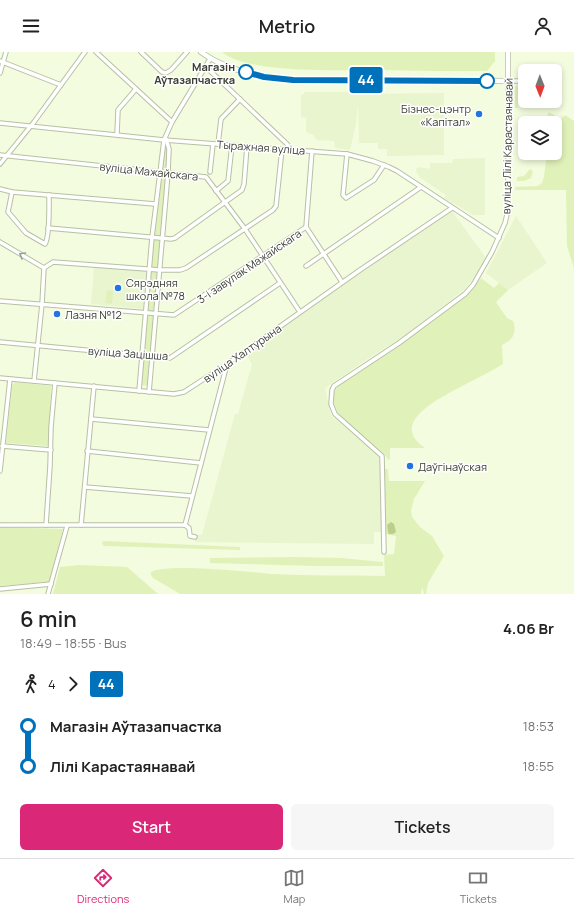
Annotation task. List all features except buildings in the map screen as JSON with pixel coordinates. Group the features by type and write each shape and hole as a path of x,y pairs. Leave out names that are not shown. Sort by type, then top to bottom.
{"main road":[{"path":"201,52 210,59 246,72 264,77 287,80 508,81"},
{"name":"вуліца Лілі Карастаянавай","path":"508,52 508,81"}],"street":[{"path":"0,73 2,61 6,52"},
{"path":"0,164 31,126 85,52"},
{"path":"96,52 172,122"},
{"path":"141,52 162,72 166,73 171,70 187,52"},
{"path":"139,391 155,204 165,138 172,122 210,59"},
{"path":"2,61 61,85"},
{"path":"206,67 287,144 291,150"},
{"path":"508,81 518,81"},
{"name":"вуліца Лілі Карастаянавай","path":"384,552 382,456 335,414 331,404 333,388 350,375 398,344 465,294 473,285 505,223 508,205 508,81"},
{"path":"117,134 118,110 136,90"},
{"path":"218,144 221,119 240,99"},
{"name":"Тыражная вуліца","path":"0,123 165,138 213,144 346,154 384,165 397,171 498,238"},
{"path":"149,392 168,173 169,149 165,138"},
{"path":"210,172 213,144"},
{"path":"216,191 228,181 232,145"},
{"path":"48,228 174,238 242,190 247,146"},
{"path":"44,268 53,262 149,270 180,270 186,268 273,210 276,206 282,149"},
{"name":"3-і завулак Мажайскага","path":"0,301 172,316 306,227 312,151"},
{"path":"346,154 343,195 346,198 374,180 384,165"},
{"name":"вуліца Мажайскага","path":"0,156 159,173 204,176 245,229 300,312"},
{"path":"306,266 421,187"},
{"path":"0,189 12,192 155,204"},
{"path":"12,192 8,212 26,233 45,244 47,241 49,195"},
{"name":"вуліца Халтурына","path":"0,378 174,394 184,392 227,364 342,282 452,208"},
{"path":"306,227 342,282"},
{"path":"0,242 44,268"},
{"path":"34,381 44,268"},
{"name":"вуліца Зацішша","path":"0,342 170,358 280,283"},
{"path":"185,525 227,364"},
{"path":"0,471 10,379"},
{"path":"46,525 51,427 55,383"},
{"path":"81,525 94,386"},
{"path":"91,419 209,430"},
{"path":"2,446 51,450"},
{"path":"87,451 200,463"},
{"path":"85,487 192,496"},
{"path":"0,525 185,525 189,528 190,536 195,538"},
{"path":"48,594 67,526"},
{"path":"0,589 51,584"}],"shaded area":[{"path":"222,52 495,52 495,61 487,71 319,70 252,64 235,59"},
{"path":"518,84 518,108 515,108 515,87"},
{"path":"304,92 355,92 361,94 444,93 444,155 387,156 387,149 378,149 378,143 359,143 358,104 356,124 350,150 335,148 334,141 317,140 313,135 306,132 306,118 301,117 301,95 304,94"},
{"path":"549,112 556,116 547,116"},
{"path":"565,115 574,121 574,268 567,246 566,190 515,190 515,187 538,186 542,183 546,160 562,160 562,118"},
{"path":"163,141 167,141 169,152 150,386 139,385"},
{"path":"485,158 485,215 473,215 444,198 446,195 419,177 416,171 419,167 430,169 430,163 452,163 453,159"},
{"path":"530,169 533,171 531,178 524,181 517,181 517,177 524,176"},
{"path":"452,211 486,258 480,270 465,289 403,337 325,388 331,415 381,457 382,532 374,532 374,544 195,542 195,535 202,535 235,414 238,414 252,364 245,353 254,345"},
{"path":"516,216 547,263 508,290 486,273"},
{"name":"Сярэдняя школа №78","path":"94,267 146,271 143,309 91,304"},
{"path":"481,278 494,288 499,283 508,290 496,302 507,318 513,321 515,329 513,336 509,341 502,345 503,364 444,396 422,411 415,420 412,429 415,438 425,448 390,448 390,459 388,460 383,452 364,438 343,419 334,404 333,397 336,389 345,380 412,336 464,298"},
{"path":"107,290 113,291 112,304 105,303"},
{"path":"15,382 51,386 49,446 6,443 12,385"},
{"path":"385,469 388,469 389,481 425,481 414,499 411,511 412,517 420,527 432,536 444,556 428,583 426,594 424,594 422,587 421,594 180,594 153,578 151,575 151,572 160,569 191,568 286,575 385,576 384,555 394,554 396,536 384,534"},
{"path":"391,522 394,524 396,532 389,534 387,525"},
{"path":"0,527 63,529 50,580 48,582 0,586"},
{"path":"103,541 240,547 240,550 104,546 102,544"},
{"path":"210,558 341,558 383,562 383,566 210,563"},
{"path":"79,565 127,567 158,594 53,594 60,567"}],"bus line":[{"name":"44","path":"246,72 264,77 293,80 487,81"}],"place":[{"name":"Магазін Аўтазапчастка","path":"246,72"},
{"name":"Бізнес-цэнтр «Капітал»","path":"479,114"},
{"name":"Сярэдняя школа №78","path":"118,288"},
{"name":"Лазня №12","path":"57,314"},
{"name":"Даўгінаўская","path":"410,466"}]}
